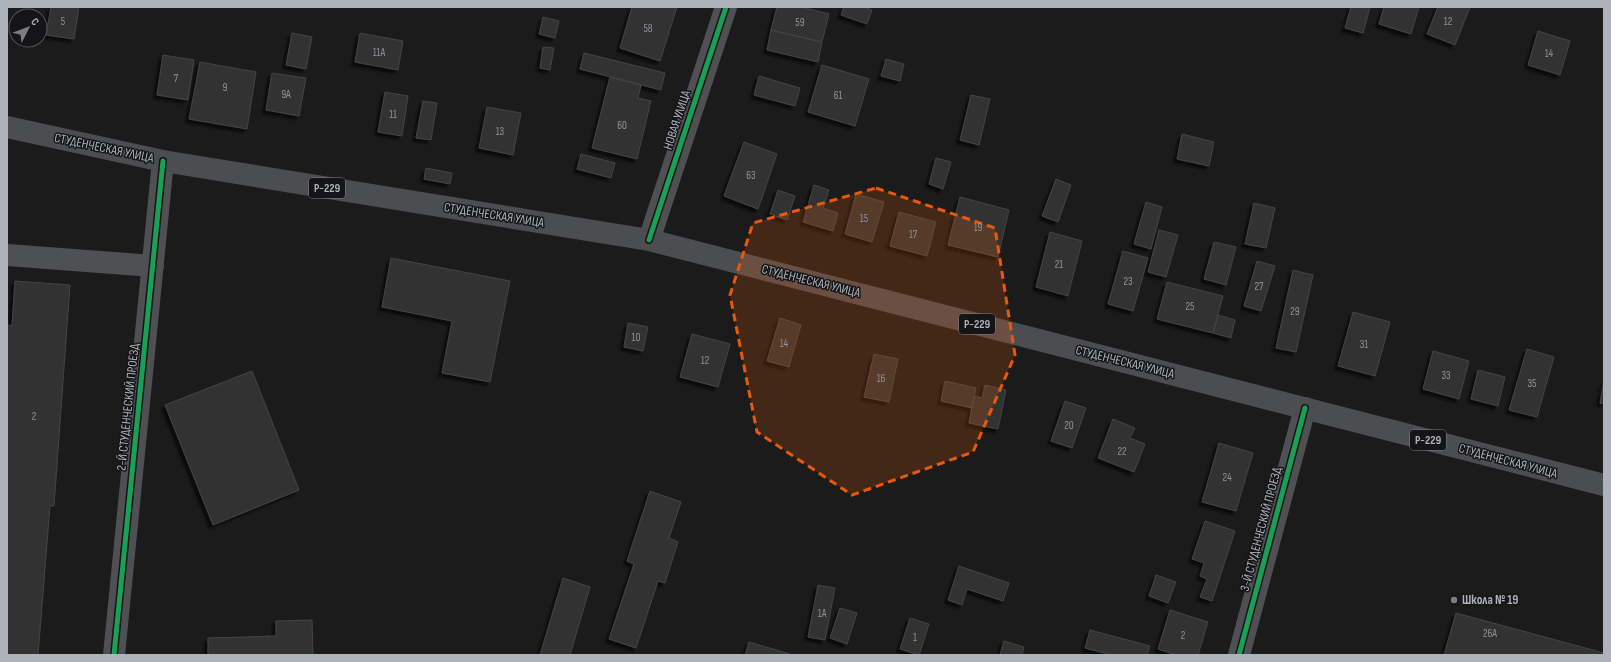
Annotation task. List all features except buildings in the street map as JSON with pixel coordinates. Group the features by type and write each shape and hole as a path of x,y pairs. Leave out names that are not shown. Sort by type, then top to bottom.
{"main road":[{"name":"СТУДЕНЧЕСКАЯ УЛИЦА","path":"7,127 163,161 649,240 1604,485"}],"street":[{"name":"НОВАЯ УЛИЦА","path":"649,240 726,7"},
{"name":"2-Й СТУДЕНЧЕСКИЙ ПРОЕЗД","path":"114,655 163,161"},
{"path":"7,255 153,266"},
{"name":"3-Й СТУДЕНЧЕСКИЙ ПРОЕЗД","path":"1239,655 1305,408"}],"highlighted area":[{"path":"876,188 995,228 1015,355 973,452 852,495 757,432 730,295 753,223"}],"cycle path":[{"path":"649,240 726,7"},
{"path":"114,655 163,161"},
{"path":"1239,655 1305,408"}],"place":[{"name":"Школа № 19","path":"1454,600"}]}
